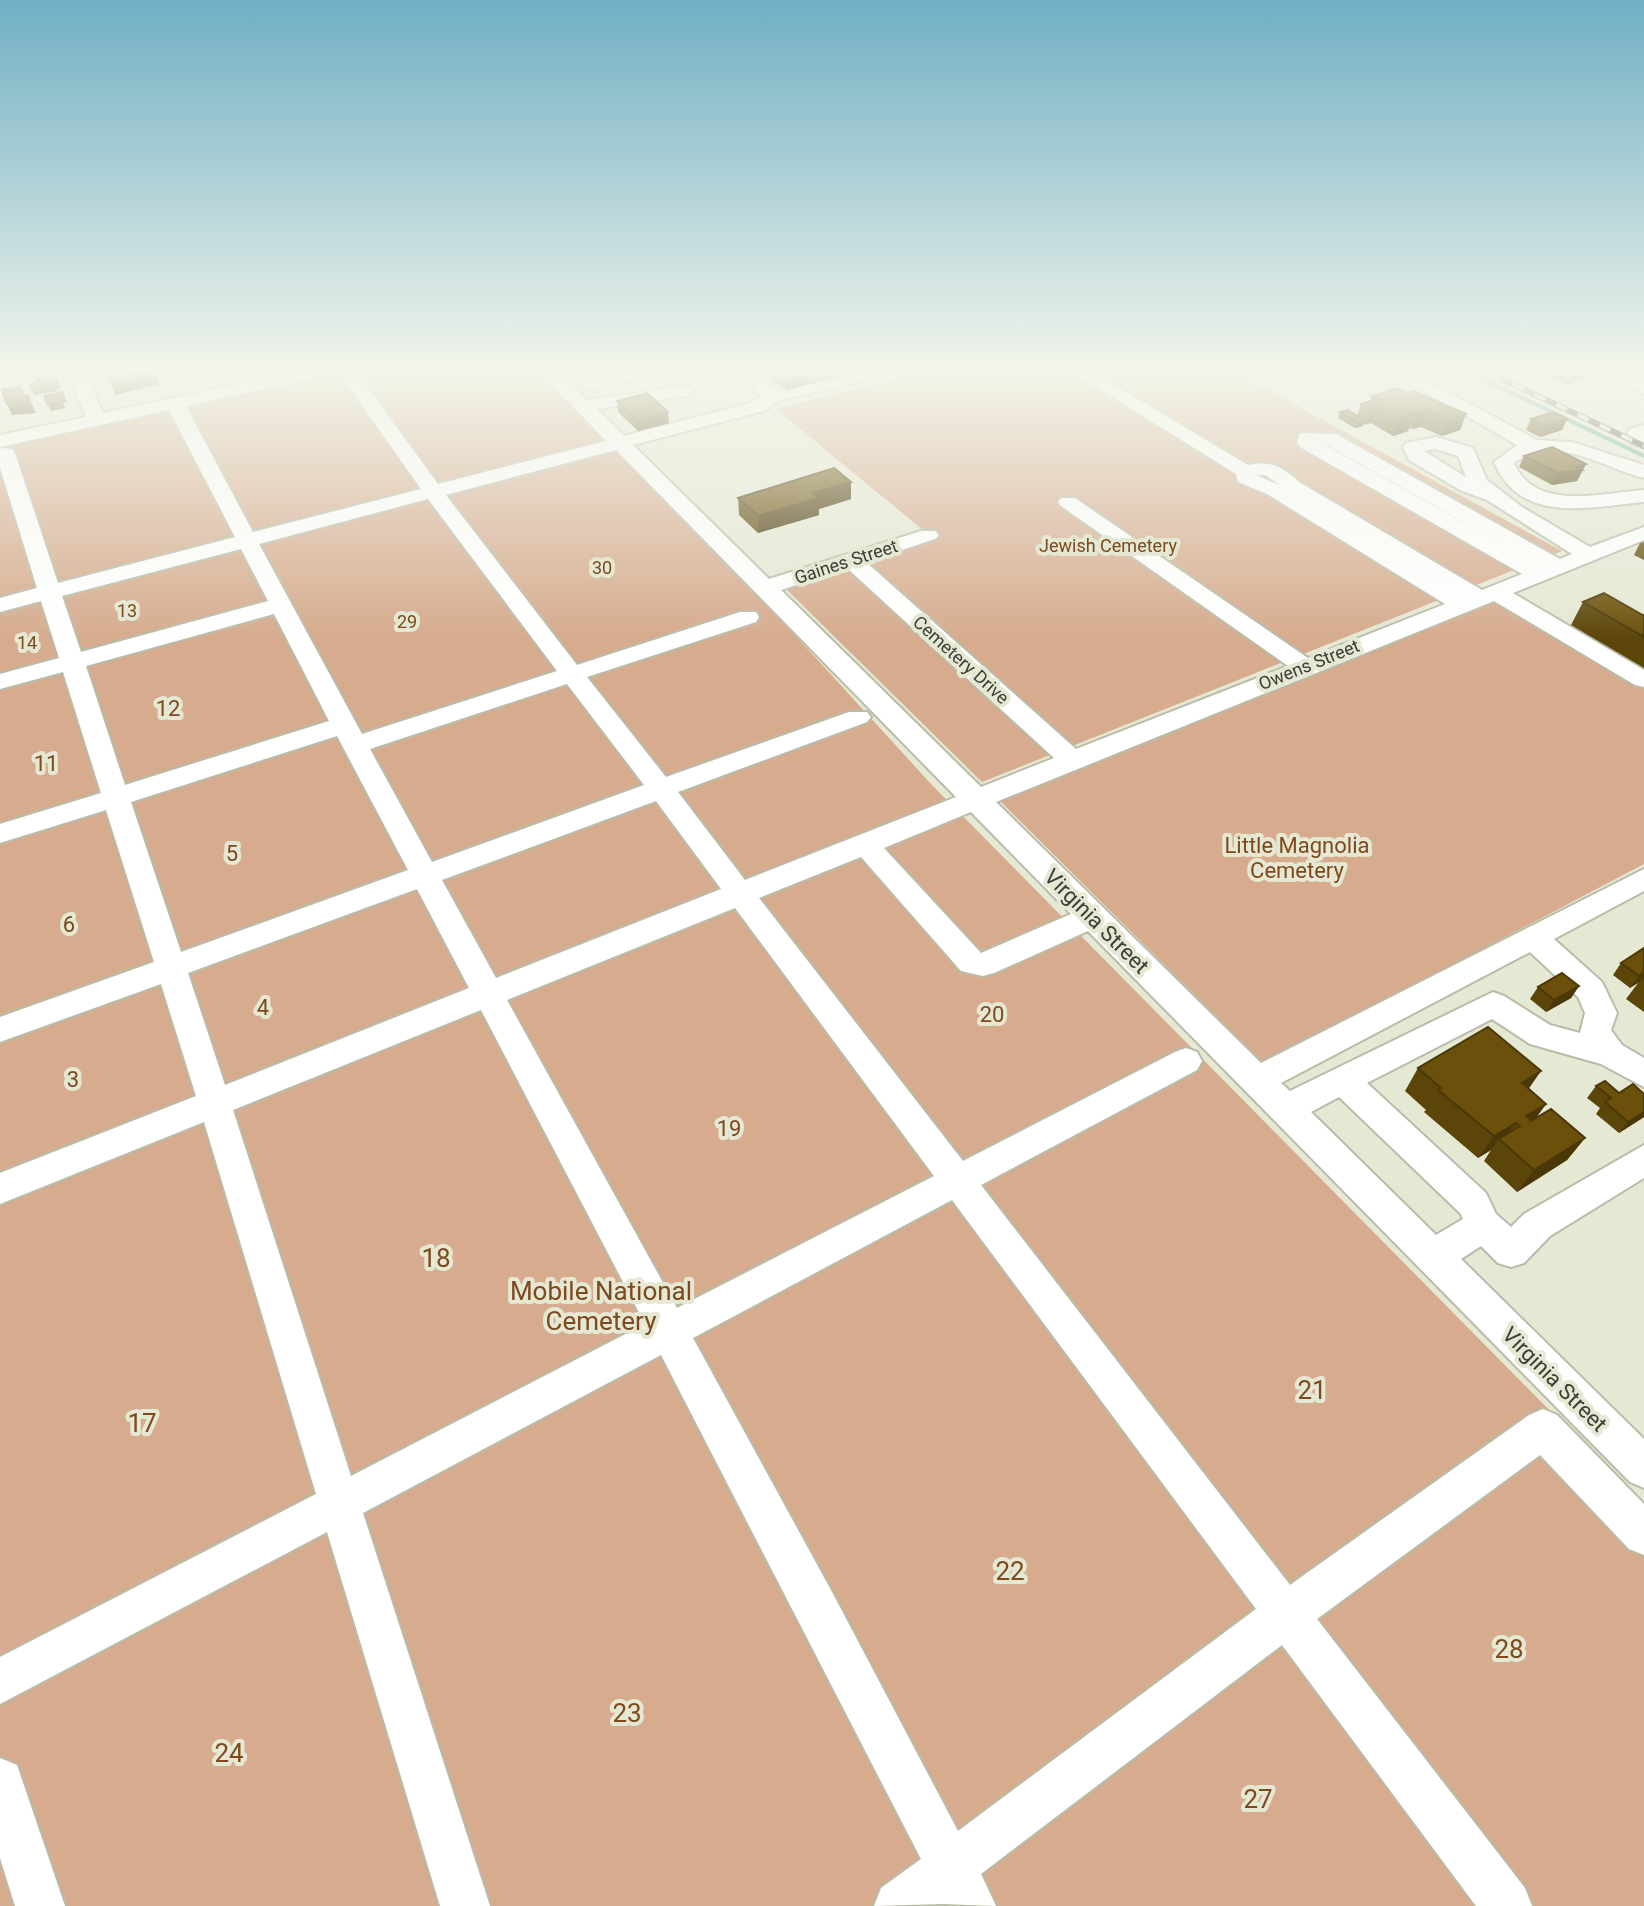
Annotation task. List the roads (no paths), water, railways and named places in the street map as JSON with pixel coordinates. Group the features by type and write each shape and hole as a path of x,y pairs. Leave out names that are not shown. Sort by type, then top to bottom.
{"street":[{"path":"7,463 214,1102 465,1906"},
{"path":"206,463 817,1607 971,1906"},
{"path":"415,463 457,525 661,789 1507,1906"},
{"path":"0,605 547,463"},
{"name":"Virginia Street","path":"639,463 1644,1468"},
{"path":"1242,463 1254,470"},
{"path":"1243,463 1254,470"},
{"path":"1345,463 1549,571"},
{"path":"1370,463 1549,571"},
{"path":"1504,463 1514,482 1528,492 1555,500 1644,496"},
{"path":"1625,463 1644,472"},
{"path":"1254,470 1245,478 1250,482 1274,490 1479,598 1644,680"},
{"path":"1493,495 1589,555"},
{"path":"1068,502 1305,667"},
{"name":"Gaines Street","path":"764,588 928,535"},
{"name":"Owens Street","path":"0,1189 974,798 1643,535"},
{"name":"Cemetery Drive","path":"851,560 1072,760"},
{"path":"0,682 280,605"},
{"path":"0,834 115,798 572,674 748,617"},
{"path":"0,1030 858,717"},
{"path":"864,843 972,963 983,965 1093,916"},
{"path":"1257,1080 1644,879"},
{"path":"1533,937 1591,990 1601,1013 1595,1032 1611,1054"},
{"path":"1285,1109 1341,1079 1435,1036 1493,1004 1541,1035 1611,1054 1644,1074"},
{"path":"1400,1008 1435,1036"},
{"path":"0,1681 1186,1061"},
{"path":"1341,1079 1474,1204 1483,1225 1511,1251 1537,1225 1644,1160"},
{"path":"1433,1257 1483,1225"},
{"path":"899,1906 1285,1615 1543,1429 1644,1534"},
{"path":"0,1782 40,1906"}],"park label":[{"name":"Jewish Cemetery","path":"1108,546"},
{"name":"30","path":"602,568"},
{"name":"13","path":"127,611"},
{"name":"29","path":"407,622"},
{"name":"14","path":"27,643"},
{"name":"12","path":"168,708"},
{"name":"11","path":"46,763"},
{"name":"5","path":"232,853"},
{"name":"Little Magnolia Cemetery","path":"1297,858"},
{"name":"6","path":"69,924"},
{"name":"4","path":"263,1007"},
{"name":"20","path":"992,1014"},
{"name":"3","path":"73,1079"},
{"name":"19","path":"729,1128"},
{"name":"18","path":"436,1258"},
{"name":"Mobile National Cemetery","path":"601,1306"},
{"name":"21","path":"1312,1390"},
{"name":"17","path":"142,1423"},
{"name":"22","path":"1010,1571"},
{"name":"28","path":"1509,1649"},
{"name":"23","path":"627,1713"},
{"name":"24","path":"229,1753"},
{"name":"27","path":"1258,1799"}]}
